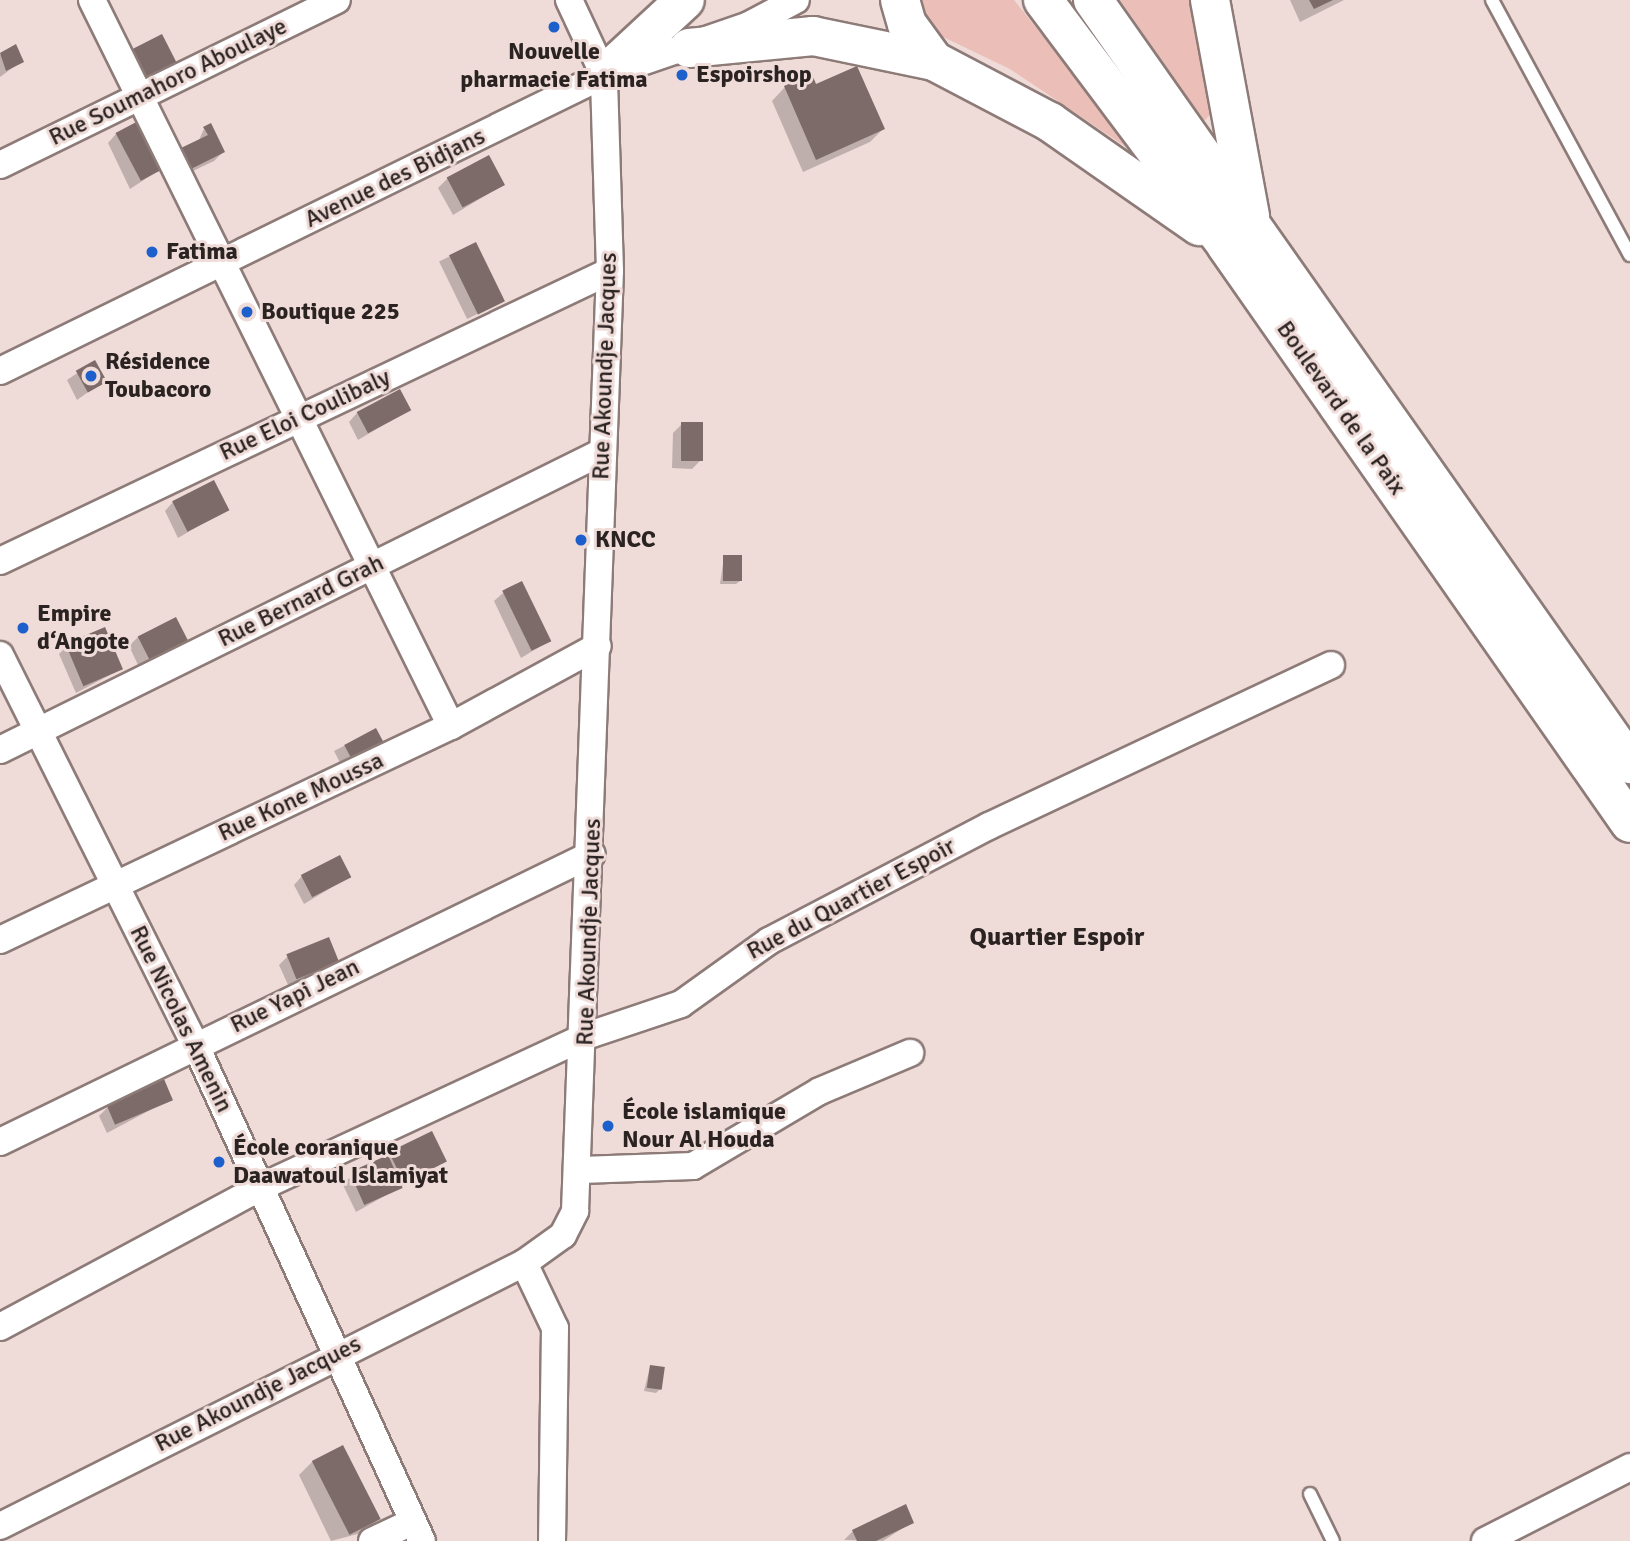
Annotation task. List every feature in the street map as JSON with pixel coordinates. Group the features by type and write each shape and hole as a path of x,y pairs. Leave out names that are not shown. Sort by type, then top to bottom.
{"main road":[{"path":"604,75 685,0"},
{"path":"900,0 907,24 934,61"},
{"name":"Boulevard de la Paix","path":"1043,0 1239,237 1630,764"},
{"name":"Boulevard de la Paix","path":"1093,0 1239,237 1630,823"},
{"path":"1210,0 1239,237"},
{"path":"689,48 813,36 866,42 934,61 1050,122 1239,237"}],"street":[{"path":"92,0 221,262 301,416 451,726"},
{"name":"Rue Soumahoro Aboulaye","path":"0,165 337,0"},
{"name":"Rue Akoundje Jacques","path":"0,1526 336,1353 524,1262 563,1236 581,1170 602,452 610,271 604,75 569,0"},
{"name":"Avenue des Bidjans","path":"0,371 604,75 689,48 796,0"},
{"name":"Rue Eloi Coulibaly","path":"0,561 610,271"},
{"name":"Rue Bernard Grah","path":"0,750 602,452"},
{"name":"Rue Kone Moussa","path":"0,940 451,726 598,646"},
{"name":"Rue Nicolas Amenin","path":"0,655 195,1044 417,1532"},
{"name":"Rue du Quartier Espoir","path":"0,1327 261,1187 586,1036 681,1004 741,956 989,826 1331,665"},
{"name":"Rue Yapi Jean","path":"0,1142 195,1044 592,854"},
{"path":"581,1170 693,1166 820,1091 910,1054"},
{"path":"524,1262 555,1328 552,1541"},
{"path":"1485,1541 1630,1468"},
{"path":"372,1541 417,1532"}],"lane":[{"path":"1492,0 1630,255"},
{"path":"1310,1494 1333,1541"}],"shaded area":[{"path":"918,0 1014,0 1138,155 1010,69 939,35"},
{"path":"1120,0 1197,0 1212,113 1204,121"}],"building":[{"path":"1309,0 1333,0 1314,9"},
{"path":"162,34 178,66 140,86 124,54"},
{"path":"16,44 24,62 6,71 0,53"},
{"path":"857,66 885,129 816,160 784,86 812,74 816,84"},
{"path":"142,119 167,167 141,181 116,133"},
{"path":"211,123 225,152 183,173 170,146 178,142 181,148 208,135 203,127"},
{"path":"489,155 505,185 463,208 447,178"},
{"path":"476,242 505,301 478,314 449,255"},
{"name":"Résidence Toubacoro","path":"95,360 107,382 88,393 76,371"},
{"path":"400,389 411,410 368,433 357,412"},
{"path":"681,422 703,422 703,461 681,461"},
{"path":"214,480 229,510 188,532 172,501"},
{"path":"723,555 742,555 742,581 723,581"},
{"path":"522,581 551,641 532,651 502,591"},
{"path":"176,617 188,641 150,661 138,637"},
{"path":"105,627 123,669 83,686 65,644"},
{"path":"376,728 384,743 352,760 344,745"},
{"path":"340,855 351,877 312,897 301,875"},
{"path":"329,937 339,962 296,979 286,954"},
{"path":"164,1079 173,1100 115,1125 106,1104"},
{"path":"432,1131 447,1162 404,1183 389,1152"},
{"path":"388,1155 403,1188 364,1205 350,1172"},
{"path":"650,1365 665,1367 662,1390 647,1388"},
{"path":"343,1445 381,1519 349,1535 312,1461"},
{"path":"906,1504 914,1523 876,1541 857,1541 852,1530"}],"place":[{"name":"Nouvelle pharmacie Fatima","path":"554,27"},
{"name":"Espoirshop","path":"682,75"},
{"name":"Fatima","path":"152,252"},
{"name":"Boutique 225","path":"247,312"},
{"name":"Résidence Toubacoro","path":"91,376"},
{"name":"KNCC","path":"581,540"},
{"name":"Empire d‘Angote","path":"23,628"},
{"name":"École islamique Nour Al Houda","path":"608,1126"},
{"name":"École coranique Daawatoul Islamiyat","path":"219,1162"}],"district":[{"name":"Quartier Espoir","path":"1057,938"}]}
